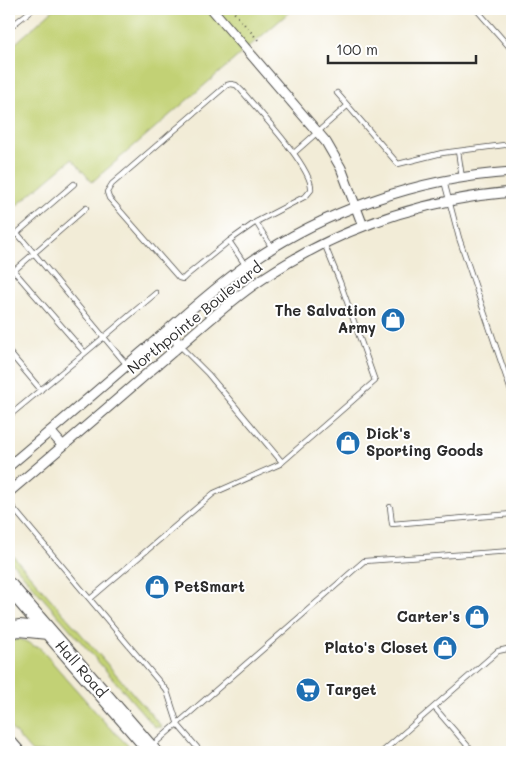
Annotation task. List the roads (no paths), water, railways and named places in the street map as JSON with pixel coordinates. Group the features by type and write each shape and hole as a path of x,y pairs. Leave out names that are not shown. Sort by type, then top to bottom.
{"highway":[{"name":"Hall Road","path":"9,586 152,750"},
{"path":"9,630 19,628 48,632"},
{"path":"9,744 16,752"}],"street":[{"path":"212,9 318,132 337,160 363,226"},
{"name":"Northpointe Boulevard","path":"9,466 218,287 272,248 356,207 401,192 444,181 512,172"},
{"name":"Northpointe Boulevard","path":"9,492 250,287 282,266 324,243 363,226 416,208 480,195 512,192"},
{"path":"176,323 173,333 180,346"},
{"path":"50,431 63,446"}],"lane":[{"path":"9,28 33,9"},
{"path":"476,9 512,50"},
{"path":"227,85 236,85 294,153 310,183 311,190 306,196 256,222 228,241 183,279 179,278 109,198 107,192 109,188 227,85"},
{"path":"337,93 398,164 458,151 512,144"},
{"path":"294,153 347,106"},
{"path":"458,151 462,178"},
{"path":"444,181 459,238 512,394"},
{"path":"9,239 74,184"},
{"path":"9,275 86,208"},
{"path":"256,222 272,248"},
{"path":"17,232 127,364"},
{"path":"228,241 246,266"},
{"path":"90,599 214,493 282,462 375,381 324,243"},
{"path":"14,271 85,353"},
{"path":"9,416 156,293"},
{"path":"180,346 208,374 282,462"},
{"path":"9,352 41,390"},
{"path":"9,503 167,691 178,724 201,752"},
{"path":"390,507 392,524 512,514"},
{"path":"152,750 178,724 364,561 512,551"},
{"path":"382,752 498,651 512,648"},
{"path":"434,707 473,752"}],"place":[{"name":"The Salvation Army","path":"393,320"},
{"name":"Dick's Sporting Goods","path":"348,443"},
{"name":"PetSmart","path":"157,587"},
{"name":"Carter's","path":"477,617"},
{"name":"Plato's Closet","path":"445,648"},
{"name":"Target","path":"308,690"}]}
